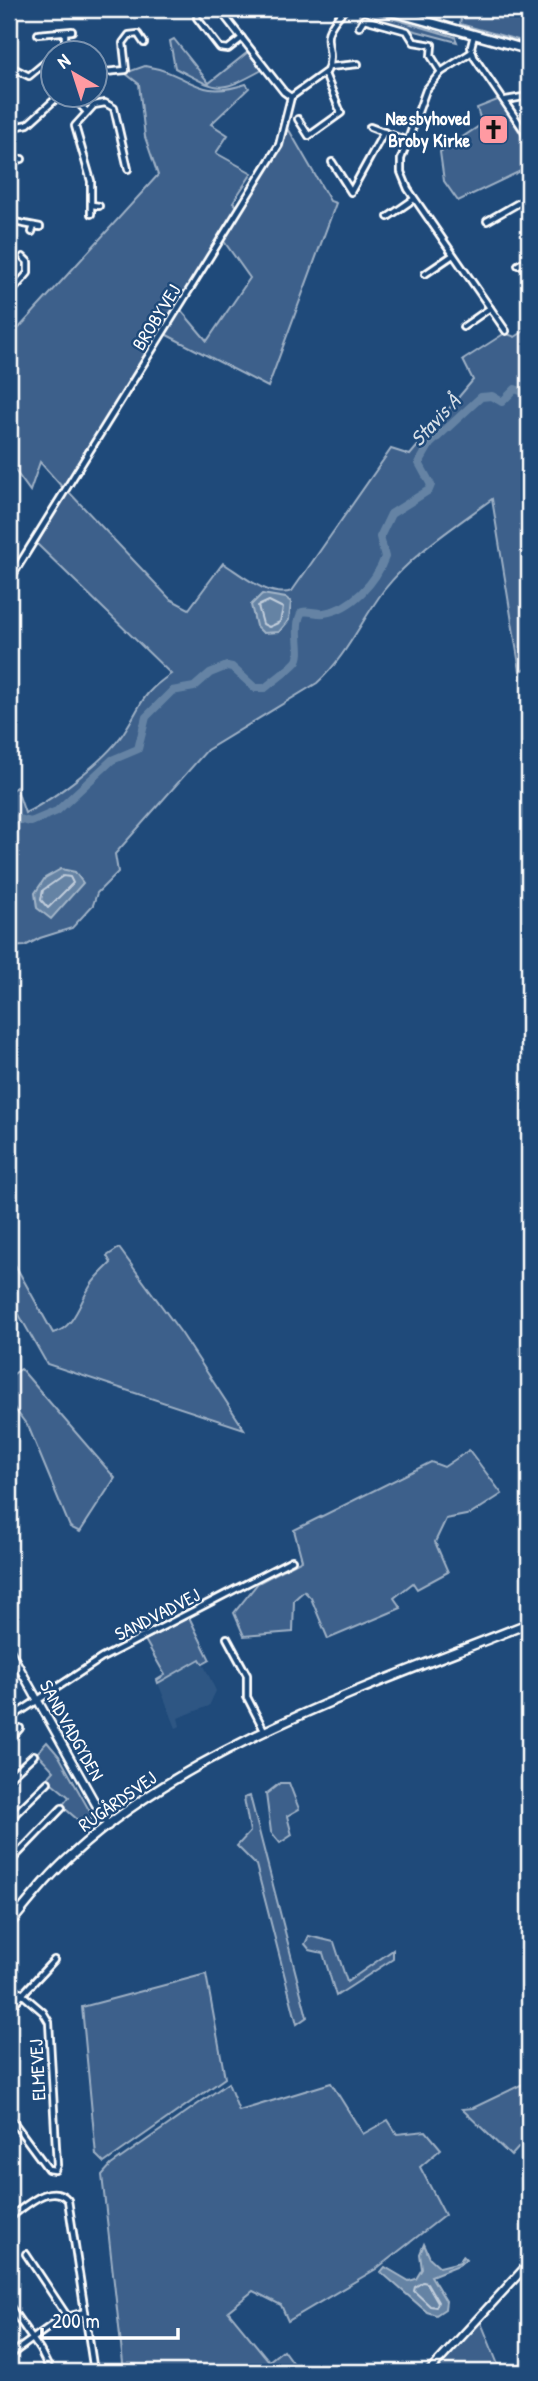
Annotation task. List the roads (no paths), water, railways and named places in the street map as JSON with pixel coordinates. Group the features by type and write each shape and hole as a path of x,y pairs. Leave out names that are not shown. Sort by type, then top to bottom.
{"main road":[{"path":"383,9 529,50"},
{"name":"RUGÅRDSVEJ","path":"9,1925 71,1855 108,1826 195,1768 266,1732 349,1695 529,1623"}],"street":[{"path":"198,9 197,18 220,48 228,49 242,38"},
{"path":"219,9 284,92 291,97 325,74 329,67 327,34 334,20 345,9"},
{"path":"359,27 364,19 407,31 414,42 432,45 430,56 441,72"},
{"path":"38,34 72,31"},
{"path":"65,32 65,38"},
{"path":"108,72 126,70 125,38 138,34 144,43"},
{"path":"474,35 472,52 527,131 529,140"},
{"path":"472,52 441,72 426,90 407,141 401,172 414,199 506,331"},
{"path":"329,67 358,64"},
{"path":"9,66 29,76 38,70"},
{"path":"298,119 309,136 341,113 325,74"},
{"path":"505,100 529,96"},
{"name":"BROBYVEJ","path":"9,581 279,145 291,97"},
{"path":"92,214 87,162 75,132 78,120 100,102 114,108 128,169"},
{"path":"9,128 28,124 46,108"},
{"path":"83,108 87,112"},
{"path":"370,127 407,141"},
{"path":"332,162 351,192 384,132"},
{"path":"10,168 9,162 22,159"},
{"path":"126,163 132,161"},
{"path":"487,221 529,197"},
{"path":"388,217 414,199"},
{"path":"92,205 99,206"},
{"path":"9,221 37,226 32,232"},
{"path":"425,274 453,255"},
{"path":"9,295 28,273 31,260 23,257"},
{"path":"518,265 529,258"},
{"path":"463,327 490,308"},
{"name":"SANDVADVEJ","path":"9,1720 102,1658 292,1560"},
{"path":"227,1638 247,1675 247,1697 266,1732"},
{"name":"SANDVADGYDEN","path":"9,1649 108,1826"},
{"path":"9,1741 20,1728"},
{"path":"9,1778 34,1755"},
{"path":"9,1820 48,1782"},
{"path":"9,1863 62,1808"},
{"path":"9,2009 54,1960"},
{"name":"ELMEVEJ","path":"9,1983 45,2015 49,2022 57,2165 53,2171 48,2169 9,2116"},
{"path":"9,2218 48,2192 61,2193 68,2200 94,2372"},
{"path":"26,2254 67,2316"},
{"path":"429,2372 529,2263"},
{"path":"9,2305 33,2339 51,2372"},
{"path":"9,2356 67,2316 85,2312"}],"water":[{"path":"262,594 286,598 291,602 289,620 279,632 263,633 256,626 251,605"},
{"path":"61,869 75,872 83,883 51,919 37,908 35,893 45,878"},
{"path":"424,2244 430,2258 440,2267 460,2262 463,2256 466,2259 459,2265 431,2276 446,2301 445,2309 436,2315 427,2312 381,2272 385,2267 409,2281 416,2279 422,2269 420,2254"}],"waterway":[{"name":"Stavis Å","path":"9,817 31,822 57,811 112,760 138,749 146,717 172,691 194,687 210,673 227,666 232,667 255,688 265,688 285,672 298,658 298,625 302,612 324,613 344,606 362,593 376,576 385,557 380,537 391,514 429,490 431,485 419,463 430,444 481,397 492,396 502,402 515,389 529,394"}],"place":[{"name":"Næsbyhoved Broby Kirke","path":"493,129"}]}
